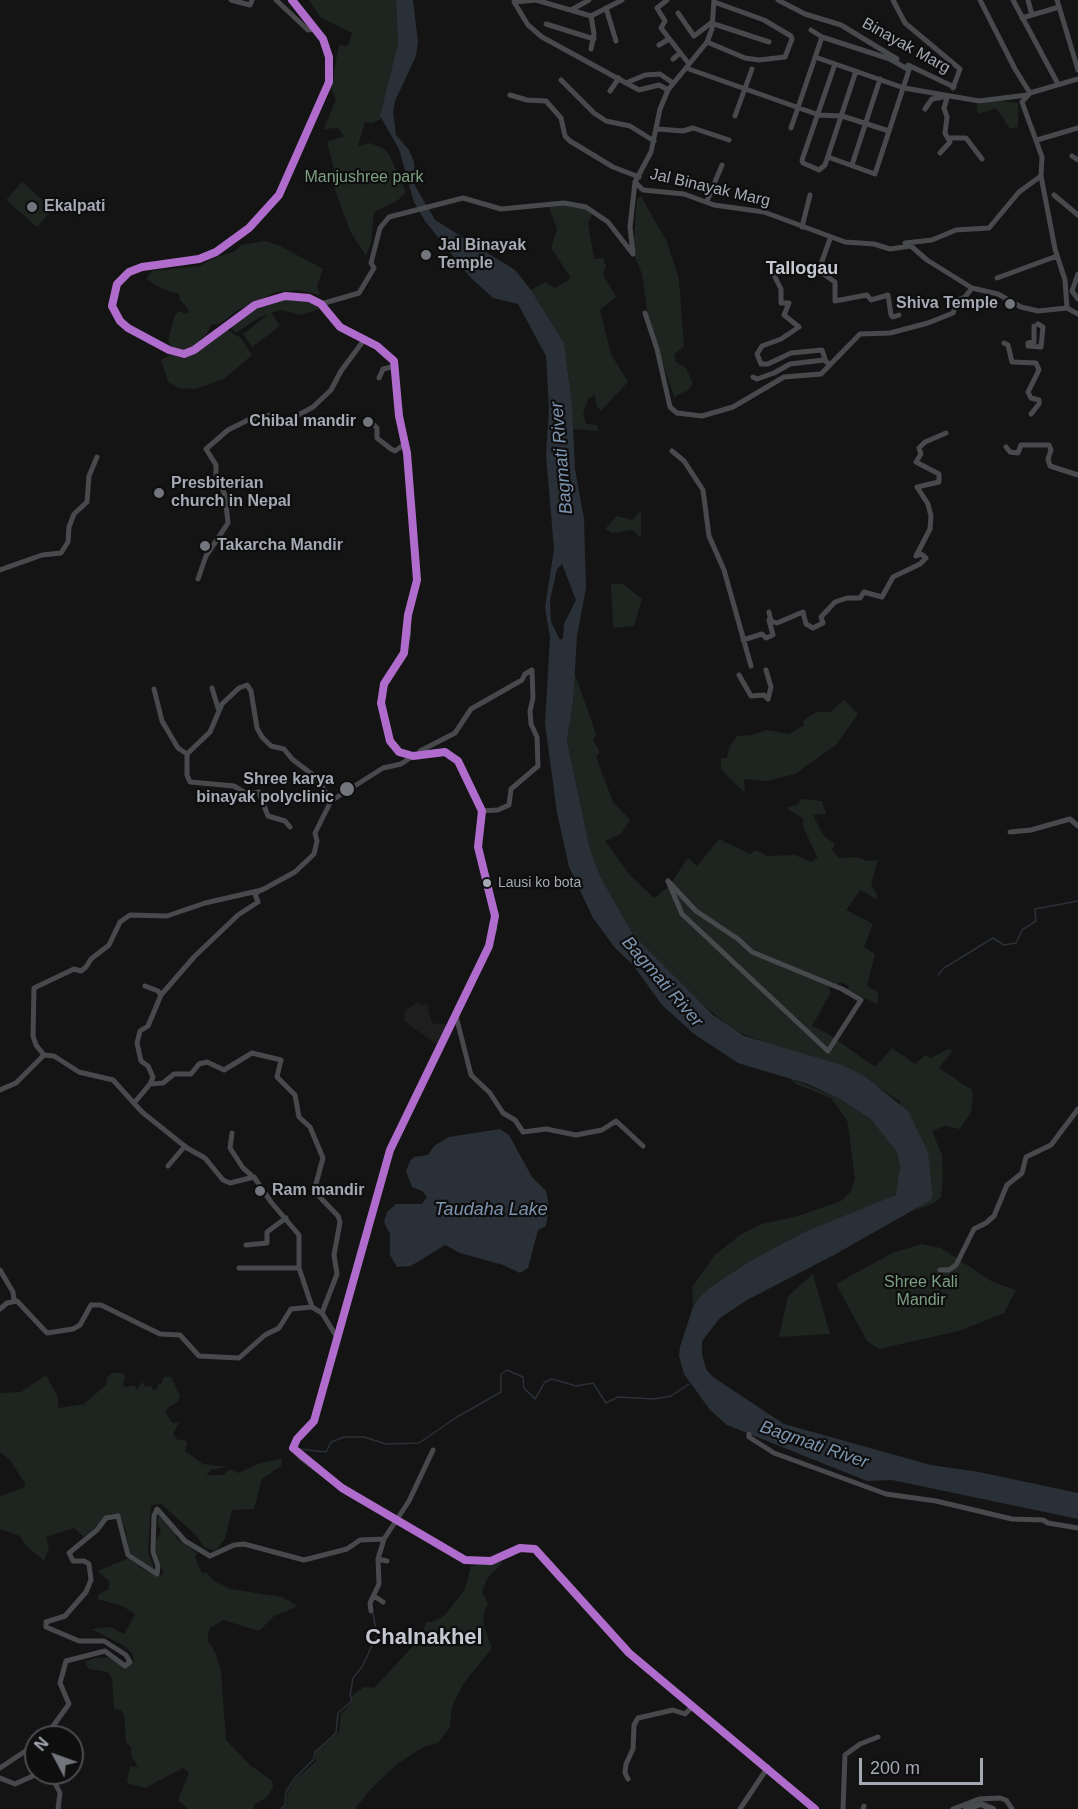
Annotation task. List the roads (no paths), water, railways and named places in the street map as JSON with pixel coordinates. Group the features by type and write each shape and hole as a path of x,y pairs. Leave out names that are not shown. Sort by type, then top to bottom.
{"main road":[{"path":"292,0 323,39 329,57 329,82 273,205 244,232 216,252 199,259 142,267 129,272 117,284 112,306 114,313 128,328 169,350 184,354 194,350 255,305 285,296 309,298 321,304 340,327 388,354 396,366 399,416 407,453 417,580 408,615 408,634 404,652 380,696 390,741 399,752 416,755 439,751 453,755 481,811 478,847 490,889 494,929 456,1016 390,1150 314,1421 293,1444 294,1451 342,1488 471,1562 491,1561 520,1548 535,1549 624,1648 692,1707 768,1767 815,1809"},
{"path":"966,1809 981,1804 993,1809"}],"street":[{"path":"231,0 250,5 252,0"},
{"path":"276,0 308,30 315,29"},
{"path":"622,0 591,16 536,0 513,1 528,25 556,45 639,90 659,85 668,90"},
{"path":"571,10 590,0"},
{"path":"668,0 657,9 665,20 661,26 687,66 819,115 842,116 889,131"},
{"name":"Binayak Marg","path":"778,0 805,14 841,25 921,73 954,87"},
{"path":"893,0 905,23 960,69 944,108 947,117 945,133 949,138 950,146 940,153"},
{"path":"980,0 1030,94"},
{"path":"1013,0 1058,84"},
{"path":"1028,0 1032,15"},
{"path":"1057,0 1078,70"},
{"path":"321,304 360,293 374,268 371,263 383,221 403,213 463,198 501,209 564,203 586,207 601,215 633,254 630,227 637,180 654,141 660,109 668,90 707,42 714,1 764,20 791,36 792,39 785,57 759,60 745,58 707,42"},
{"path":"1022,18 1059,7"},
{"path":"606,8 616,40"},
{"path":"678,13 694,36 711,23"},
{"path":"591,16 594,39 591,49"},
{"path":"711,23 769,42"},
{"path":"546,24 594,39"},
{"path":"811,30 822,37 909,69 875,174 828,157"},
{"path":"791,128 822,37"},
{"path":"659,45 669,39"},
{"path":"673,58 680,53"},
{"path":"815,57 903,88 979,101 1030,94 1078,79"},
{"path":"835,64 802,162 821,170 828,157 856,71"},
{"path":"735,116 752,69"},
{"path":"626,83 645,75 660,74 673,83"},
{"path":"610,91 620,78"},
{"path":"852,165 880,79"},
{"path":"561,80 594,113 606,121 630,126 654,141"},
{"path":"1030,94 1022,102 1042,157 1041,176 1057,256 1065,280 1067,308 1078,314"},
{"name":"Jal Binayak Marg","path":"510,95 527,100 546,101 561,118 565,136 570,141 637,180 643,190 684,194 727,208 764,212 830,238 874,244 887,249 911,246 927,260 972,288 1003,296 1021,307 1038,311 1067,308"},
{"path":"923,98 930,101 948,97"},
{"path":"925,108 930,101"},
{"path":"657,129 682,131 693,128 729,140"},
{"path":"1037,140 1078,128"},
{"path":"949,138 966,138 982,159"},
{"path":"1072,156 1078,160"},
{"path":"707,201 722,165"},
{"path":"894,248 899,244 932,240 956,230 989,228 1019,192 1041,176"},
{"path":"802,227 810,195"},
{"path":"1054,195 1078,215"},
{"path":"830,238 822,261 822,273 835,282 835,301 867,295 871,300 886,295 891,315 893,317 899,315"},
{"path":"997,278 1008,272 1057,256"},
{"path":"1078,274 1072,291 1078,299"},
{"path":"774,275 781,289 781,303 789,303 784,315 799,327 782,339 762,346 757,354 761,363 768,364 791,353 822,350 828,364"},
{"path":"645,313 657,349 666,397 677,413 687,416 713,415 733,407 784,377 821,374 828,364 860,334 890,333 953,313 958,300 965,297 972,288"},
{"path":"1037,323 1038,311"},
{"path":"198,579 206,556 228,523 225,495 216,475 216,465 206,449 228,429 248,420 270,416 282,420 291,419 313,407 331,390 341,371 364,340"},
{"path":"1004,343 1008,345 1012,362 1036,363 1039,370 1028,392 1031,398 1039,400 1039,404 1031,414"},
{"path":"753,377 757,379 774,374 790,364 824,360 828,364"},
{"path":"379,378 383,369 396,366"},
{"path":"371,422 377,428 378,438 390,449 395,451 405,444"},
{"path":"743,640 762,634 766,638 773,635 768,612 771,621 777,622 803,612 806,624 813,628 823,623 821,616 835,602 847,598 860,598 864,592 882,597 893,577 920,564 926,558 921,554 916,556 930,530 931,516 928,504 917,488 939,482 939,474 916,462 921,454 919,448 925,442 946,433"},
{"path":"1006,447 1010,452 1018,453 1021,445 1049,445 1050,466 1078,475"},
{"path":"672,451 684,461 703,490 709,536 724,570 750,666"},
{"path":"0,570 42,555 61,553 68,542 69,527 74,514 87,502 89,476 97,457"},
{"path":"135,1102 153,1077 148,1066 141,1061 137,1042 140,1031 148,1026 160,996 194,957 238,915 258,902 255,894 295,872 314,854 317,841 315,833 331,801 383,768 401,764 420,751 455,733 471,709 522,680 525,674 532,670 533,698 530,711 531,723 537,737 538,766 511,789 509,806 498,810 481,811"},
{"path":"739,675 751,696 764,695 768,699 771,687 766,670"},
{"path":"290,827 285,821 268,816 259,792 247,794 234,786 190,782 187,775 187,754 210,732 218,708 239,688 247,685 262,737 271,746 284,749 292,759 317,778 331,801"},
{"path":"212,688 218,708"},
{"path":"153,689 166,729 178,748 187,754"},
{"path":"1010,832 1031,830 1070,819 1078,826"},
{"path":"668,881 696,911 738,939 752,952 842,988 861,1000 828,1051 682,914 668,881"},
{"path":"251,1176 226,1182 205,1158 185,1146 142,1112 113,1080 79,1072 54,1056 44,1055 36,1046 33,1035 33,990 74,969 81,971 91,959 109,945 116,926 125,917 138,914 167,916 205,903 262,890"},
{"path":"145,986 158,991 160,996"},
{"path":"456,1016 471,1075 490,1093 503,1113 515,1120 523,1132 546,1129 576,1135 602,1130 616,1121 643,1146"},
{"path":"150,1084 163,1083 174,1074 191,1074 200,1064 207,1062 224,1070 252,1053 281,1060 277,1077 295,1095 299,1116 310,1127 323,1158 314,1191 338,1216 340,1222 334,1255 337,1274 322,1313"},
{"path":"0,1090 16,1083 44,1055"},
{"path":"940,1270 950,1270 956,1265 974,1229 994,1216 1007,1185 1022,1173 1026,1156 1051,1144 1078,1109"},
{"path":"232,1133 230,1148 243,1168 299,1235 299,1268 312,1307"},
{"path":"168,1166 185,1146"},
{"path":"246,1245 268,1242 267,1232 286,1218"},
{"path":"239,1268 299,1268"},
{"path":"0,1270 13,1292 14,1300"},
{"path":"14,1300 21,1304 46,1333 73,1329 80,1325 92,1305 101,1305 160,1334 180,1335 194,1353 205,1357 239,1358 265,1335 279,1328 291,1309 312,1307 322,1313 338,1339"},
{"path":"0,1309 14,1300"},
{"path":"749,1434 774,1453 895,1497 936,1501 1012,1519 1043,1520 1078,1528"},
{"path":"371,1611 370,1603 380,1584 384,1539 409,1501 433,1450"},
{"path":"54,1725 69,1704 60,1683 66,1661 105,1651 125,1666 130,1662 130,1659 112,1644 93,1640 79,1641 46,1628 46,1622 65,1616 87,1592 91,1580 89,1564 84,1561 73,1561 69,1553 97,1530 106,1518 118,1516 128,1555 157,1574 158,1566 153,1552 154,1516 158,1509 185,1541 210,1556 234,1545 244,1544 304,1560 347,1549 360,1539 384,1539"},
{"path":"375,1597 383,1602"},
{"path":"628,1779 625,1773 626,1764 633,1749 634,1725 638,1718 673,1710 685,1714 692,1707"},
{"path":"843,1809 845,1755 860,1744 878,1737"},
{"path":"0,1768 24,1752"},
{"path":"740,1809 768,1767"},
{"path":"0,1778 15,1784 40,1774 51,1778 60,1793 58,1809"},
{"path":"953,1809 979,1799 1000,1798 1006,1800 1012,1809"}],"water":[{"name":"Bagmati River","path":"396,0 413,0 418,42 416,56 395,101 393,112 396,135 409,150 414,162 415,186 435,220 515,270 531,290 564,343 572,404 575,469 584,519 586,588 577,636 573,702 567,741 590,849 600,876 634,936 713,1015 744,1036 842,1065 863,1075 908,1111 928,1152 933,1195 929,1201 834,1255 747,1300 720,1318 702,1341 702,1354 706,1369 713,1377 784,1424 931,1465 979,1472 1078,1493 1078,1519 892,1480 867,1481 727,1425 710,1410 684,1374 679,1356 680,1347 693,1307 699,1298 711,1287 752,1260 804,1232 896,1195 900,1167 897,1152 871,1119 840,1099 808,1084 738,1063 694,1034 662,1005 633,965 615,948 593,918 569,867 557,813 545,723 550,637 545,608 554,549 546,455 549,409 546,356 518,304 493,298 470,277 425,221 414,202 399,149 380,116 398,44","holes":["562,564 576,600 564,624 563,638 560,640 551,622 550,600 557,569"]},
{"name":"Taudaha Lake","path":"500,1129 509,1135 532,1177 546,1191 549,1206 546,1226 538,1230 528,1268 520,1273 503,1265 460,1253 445,1245 411,1266 397,1267 390,1255 390,1234 384,1222 387,1212 396,1204 422,1204 427,1197 422,1191 412,1187 406,1171 410,1161 414,1157 428,1155 434,1146 449,1137"}],"waterway":[{"path":"938,975 944,968 993,938 1004,945 1016,943 1022,930 1036,921 1035,909 1078,901"},
{"path":"299,1449 326,1452 331,1442 344,1437 364,1437 386,1444 419,1443 457,1417 501,1392 501,1374 507,1370 523,1377 524,1388 535,1399 545,1382 552,1379 576,1386 593,1383 606,1403 618,1397 654,1399 671,1396 689,1384"},
{"path":"373,1613 376,1630"},
{"path":"280,1809 285,1805 286,1792 295,1778 314,1759 315,1752 336,1733 338,1713 352,1701 350,1695 353,1678 362,1667 377,1635"}],"place":[{"name":"Ekalpati","path":"32,207"},
{"name":"Jal Binayak Temple","path":"426,255"},
{"name":"Shiva Temple","path":"1010,304"},
{"name":"Chibal mandir","path":"368,422"},
{"name":"Presbiterian church in Nepal","path":"159,493"},
{"name":"Takarcha Mandir","path":"205,546"},
{"name":"Shree karya binayak polyclinic","path":"347,789"},
{"name":"Lausi ko bota","path":"487,883"},
{"name":"Ram mandir","path":"260,1191"}],"district":[{"name":"Tallogau","path":"802,269"},
{"name":"Chalnakhel","path":"424,1638"}],"park label":[{"name":"Manjushree park","path":"364,178"},
{"name":"Shree Kali Mandir","path":"921,1292"}]}
